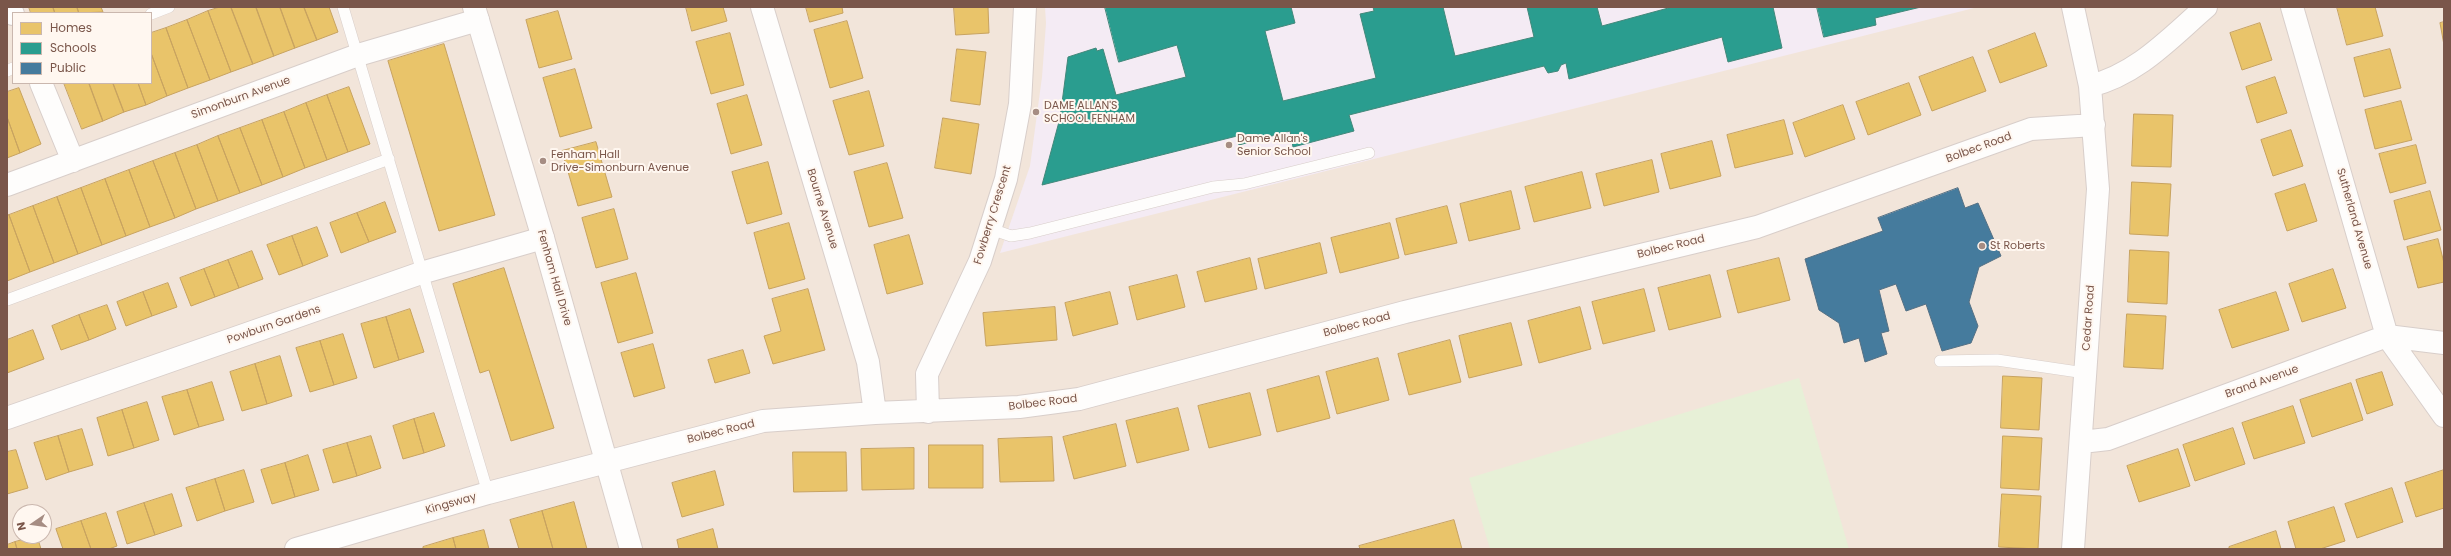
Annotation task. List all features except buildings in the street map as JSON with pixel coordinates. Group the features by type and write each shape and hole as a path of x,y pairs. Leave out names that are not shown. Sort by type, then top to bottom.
{"street":[{"name":"Bourne Avenue","path":"762,7 868,362 875,413"},
{"name":"Fowberry Crescent","path":"928,412 927,374 980,261 1006,179 1020,104 1025,7"},
{"name":"Cedar Road","path":"2073,7 2090,86 2098,189 2085,372 2082,442 2073,549"},
{"path":"2090,86 2108,82 2136,68 2206,7"},
{"name":"Sutherland Avenue","path":"2292,7 2387,336 2444,416"},
{"name":"Simonburn Avenue","path":"7,185 476,13"},
{"name":"Fenham Hall Drive","path":"476,13 543,238 631,549"},
{"path":"41,84 73,161"},
{"name":"Bolbec Road","path":"606,462 763,421 875,413 928,412 1019,407 1080,399 1405,312 1757,226 2031,129 2094,126"},
{"name":"Powburn Gardens","path":"7,418 421,273 543,238"},
{"name":"Brand Avenue","path":"2082,442 2108,439 2387,336 2444,343"},
{"name":"Kingsway","path":"296,549 488,493 606,462"}],"lane":[{"path":"152,14 170,7"},
{"path":"344,7 421,273 488,493"},
{"path":"991,229 1011,236 1030,233 1213,187 1244,184 1368,153"},
{"path":"7,300 389,159"},
{"path":"1940,361 1997,360 2085,372"}],"shaded area":[{"path":"7,7 2444,7 2444,549 7,549"},
{"name":"Dame Allan's Senior School","path":"1045,7 1978,7 1000,253 1030,166 1042,77 1046,23"}],"green space":[{"path":"1799,378 1849,549 1490,549 1469,478"}],"place":[{"name":"DAME ALLAN'S SCHOOL FENHAM","path":"1036,112"},
{"name":"Dame Allan's Senior School","path":"1229,145"},
{"name":"Fenham Hall Drive-Simonburn Avenue","path":"543,161"},
{"name":"St Roberts","path":"1982,246"}]}
